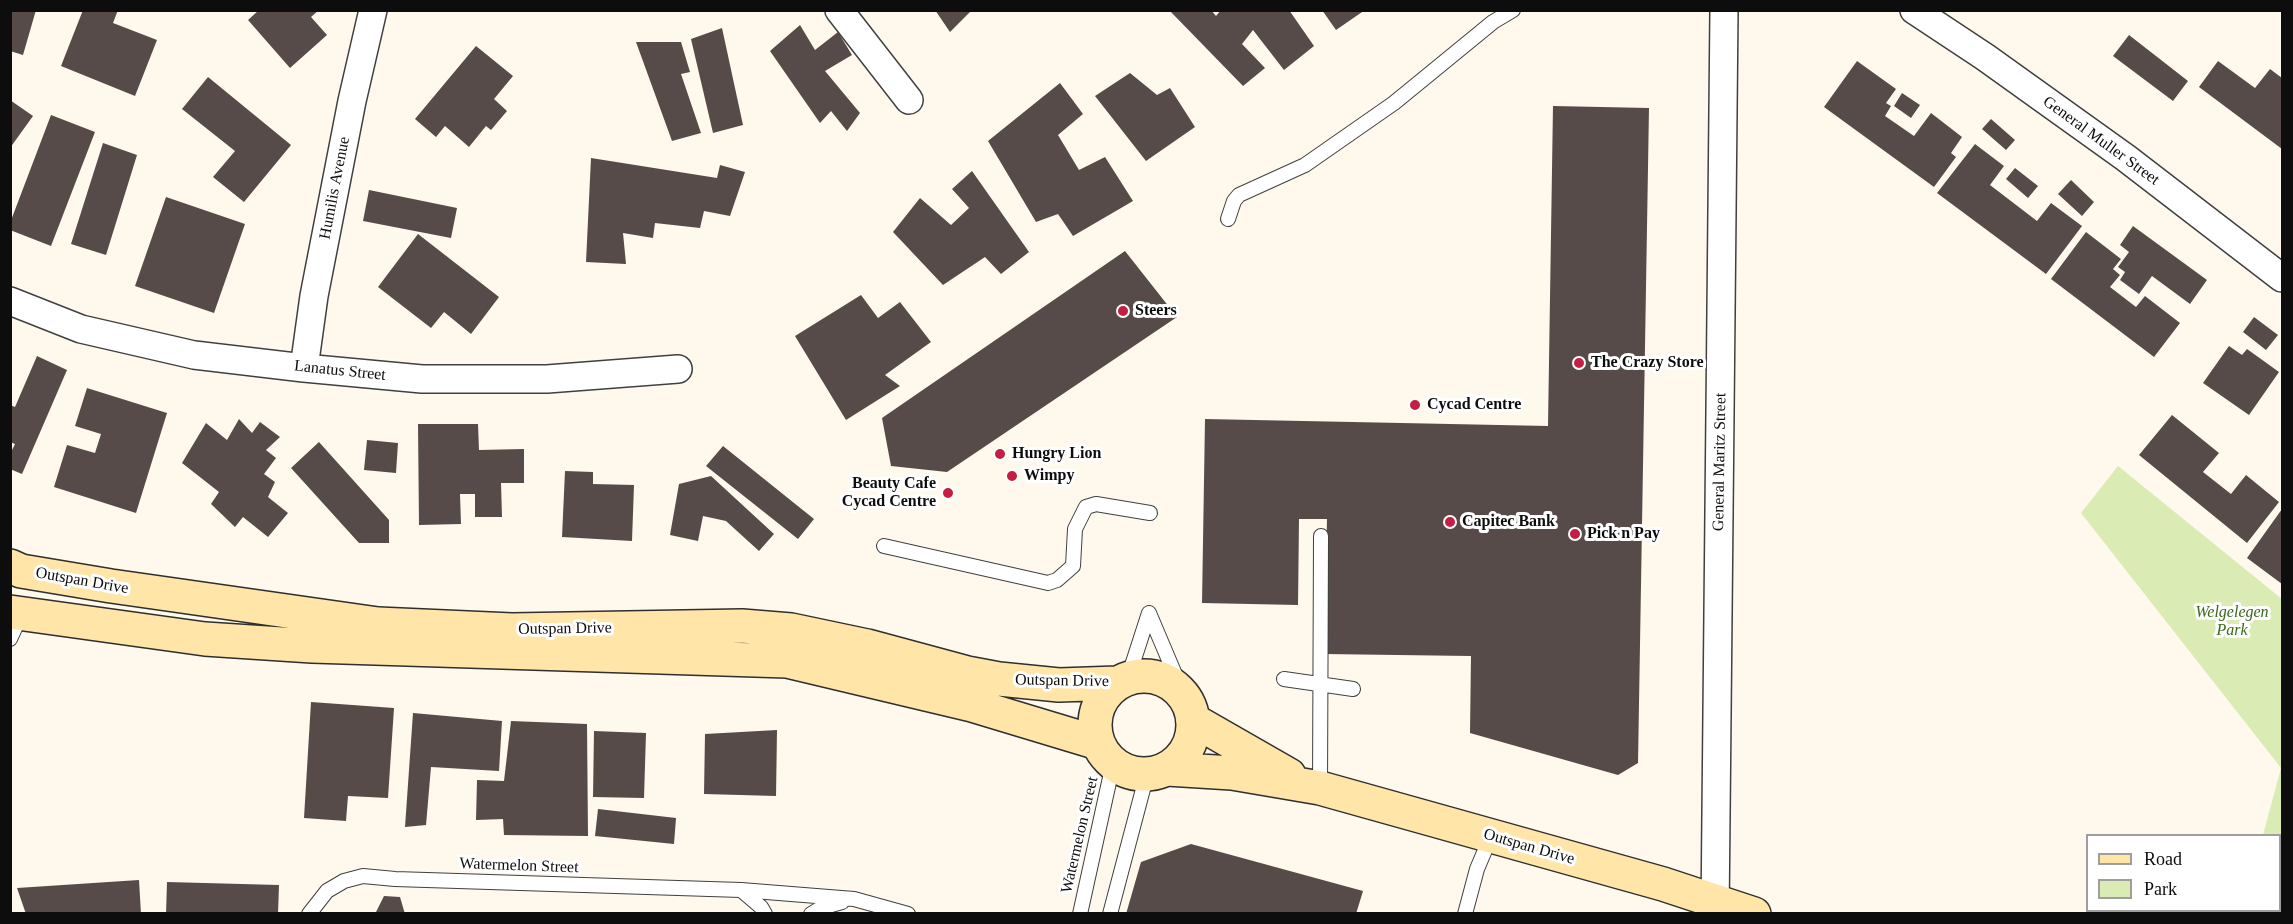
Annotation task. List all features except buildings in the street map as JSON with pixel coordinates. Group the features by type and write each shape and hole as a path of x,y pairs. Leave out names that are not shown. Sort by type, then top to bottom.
{"street":[{"name":"Humilis Avenue","path":"304,368 317,285 352,101 373,10"},
{"path":"839,10 909,100"},
{"name":"General Maritz Street","path":"1715,908 1724,10"},
{"name":"General Muller Street","path":"1914,10 1985,57 2126,158 2283,278"},
{"name":"Lanatus Street","path":"10,300 81,329 182,353 304,368 422,379 546,379 678,369"},
{"name":"Outspan Drive","path":"10,566 21,571 111,586 378,624 512,630 742,627 791,630 867,646 999,679 1059,685 1123,681"},
{"name":"Outspan Drive","path":"13,616 205,639 312,646 787,661 859,676 972,705 1106,753"},
{"path":"1153,676 1167,682 1189,709 1192,737 1185,754 1157,772 1128,772 1106,753 1095,717 1103,698 1123,681 1153,676"},
{"name":"Outspan Drive","path":"1189,709 1313,786"},
{"name":"Outspan Drive","path":"1157,772 1232,773 1313,786 1663,884 1715,908 1754,914"}],"lane":[{"path":"1228,219 1232,205 1239,195 1305,165 1394,103 1493,22 1513,10"},
{"path":"884,546 1048,583 1058,580 1073,566 1075,529 1086,507 1096,504 1150,513"},
{"path":"1313,786 1319,685 1321,536"},
{"path":"1123,681 1149,613 1189,709"},
{"path":"1284,679 1353,688"},
{"name":"Watermelon Street","path":"1080,914 1106,753"},
{"path":"1110,914 1157,772"},
{"path":"1465,914 1477,869 1491,836"},
{"name":"Watermelon Street","path":"309,914 327,891 344,881 363,876 395,879 741,890 854,899 908,914"},
{"path":"741,890 761,907 765,914"},
{"path":"811,914 820,908 854,899"}],"green space":[{"name":"Welgelegen Park","path":"2118,466 2282,599 2282,913 2242,913 2281,912 2281,834 2263,834 2281,768 2081,513"}],"place":[{"name":"Steers","path":"1123,311"},
{"name":"The Crazy Store","path":"1579,363"},
{"name":"Cycad Centre","path":"1415,405"},
{"name":"Hungry Lion","path":"1000,454"},
{"name":"Wimpy","path":"1012,476"},
{"name":"Beauty Cafe Cycad Centre","path":"948,493"},
{"name":"Capitec Bank","path":"1450,522"},
{"name":"Pick n Pay","path":"1575,534"}]}
